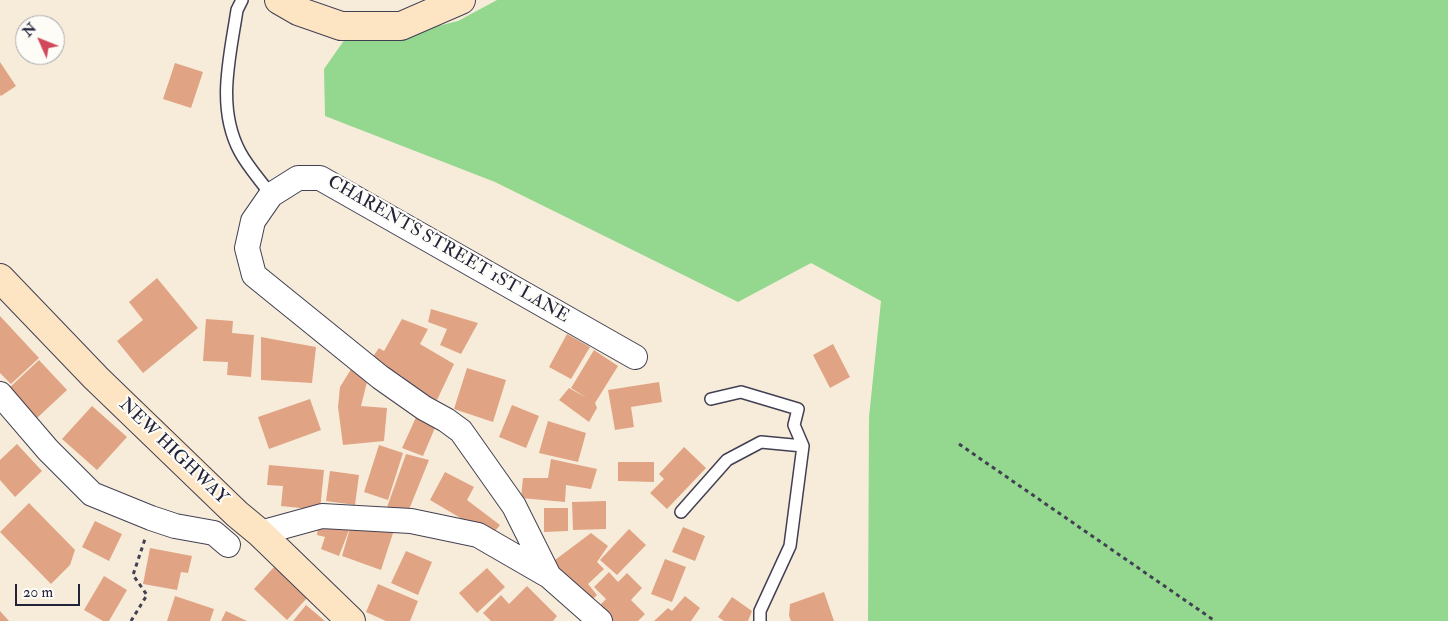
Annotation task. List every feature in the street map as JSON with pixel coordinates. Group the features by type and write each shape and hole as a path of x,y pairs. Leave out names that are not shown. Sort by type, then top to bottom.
{"main road":[{"path":"279,0 298,11 341,26 401,26 461,0"},
{"name":"NEW HIGHWAY","path":"2,282 103,385 351,621"}],"street":[{"name":"CHARENTS STREET 1ST LANE","path":"600,621 549,576 514,506 461,431 380,377 254,275 247,248 253,221 271,195 298,178 320,178 635,357"},
{"path":"0,394 48,450 92,494 150,518 175,526 214,533 228,545"},
{"path":"260,533 322,516 411,521 478,535 549,576"}],"lane":[{"path":"242,0 237,10 225,92 229,128 240,153 271,195"},
{"path":"711,399 741,392 798,408 794,425 803,446 790,546 760,611 760,621"},
{"path":"681,512 727,460 761,442 803,446"}],"path":[{"path":"959,444 1215,621"},
{"path":"131,621 146,596 133,575 146,538 175,526"}],"green space":[{"path":"497,0 1448,0 1448,621 868,621 869,417 881,301 811,263 738,302 495,182 325,116 324,69 345,39 402,35 458,21"}],"building":[{"path":"0,62 16,86 1,96 0,95"},
{"path":"175,63 203,72 191,108 163,99"},
{"path":"157,278 198,328 143,373 117,341 143,320 129,302"},
{"path":"431,309 478,323 461,354 440,345 447,329 428,322"},
{"path":"0,316 39,358 11,384 0,373"},
{"path":"206,319 233,321 232,333 254,335 251,377 227,375 228,362 203,361"},
{"path":"402,319 428,329 420,344 454,364 437,400 402,387 403,377 372,358 379,348 384,351"},
{"path":"567,334 590,347 571,379 549,367"},
{"path":"261,337 316,347 312,383 261,380"},
{"path":"833,344 850,377 830,388 813,355"},
{"path":"594,350 618,366 595,403 597,408 589,422 559,400 569,388 587,398 571,388"},
{"path":"39,360 67,390 36,419 8,389"},
{"path":"353,366 369,374 361,406 387,408 384,441 343,445 338,407 340,387"},
{"path":"467,368 506,380 493,422 454,409"},
{"path":"659,382 662,402 631,407 634,427 615,430 608,390"},
{"path":"310,399 321,430 269,449 258,417"},
{"path":"512,405 539,416 526,448 499,437"},
{"path":"92,406 127,437 97,470 62,439"},
{"path":"418,413 437,423 423,456 402,448"},
{"path":"548,421 586,433 578,462 539,453"},
{"path":"17,444 42,471 15,497 0,480 0,460"},
{"path":"379,445 403,453 388,500 364,492"},
{"path":"684,447 706,468 667,509 650,493 664,479 659,474"},
{"path":"406,454 429,460 408,512 386,510"},
{"path":"551,459 597,469 591,489 566,485 565,502 521,498 523,478 548,478"},
{"path":"618,462 654,462 654,482 618,481"},
{"path":"269,465 324,470 320,510 281,506 283,486 267,485"},
{"path":"330,471 359,475 355,505 326,501"},
{"path":"445,472 474,487 467,500 500,525 491,536 430,500"},
{"path":"606,501 606,529 573,530 572,502"},
{"path":"29,503 75,550 70,565 51,584 0,532"},
{"path":"544,508 568,508 568,531 544,532"},
{"path":"95,521 122,534 109,561 82,547"},
{"path":"319,521 395,527 381,570 342,556 351,525 339,556 321,549 325,537 317,535"},
{"path":"683,527 705,536 695,561 672,552"},
{"path":"629,529 646,545 617,575 600,560"},
{"path":"591,533 608,546 597,562 604,569 588,584 597,595 587,604 551,563"},
{"path":"150,548 192,556 188,573 181,572 177,590 143,584"},
{"path":"406,551 432,562 418,595 391,583"},
{"path":"665,559 686,567 672,602 651,594"},
{"path":"274,567 307,598 287,620 254,589"},
{"path":"487,568 505,587 477,613 459,593"},
{"path":"609,572 618,582 627,573 642,588 631,600 645,614 638,621 608,621 596,609 606,599 594,587"},
{"path":"104,576 127,590 109,621 103,621 84,610"},
{"path":"378,584 418,601 410,621 386,621 366,612"},
{"path":"527,586 557,616 553,621 491,621 483,613 501,595 509,604"},
{"path":"824,592 834,621 791,621 789,616 790,604"},
{"path":"175,596 214,609 210,621 167,621"},
{"path":"685,596 700,608 691,621 654,621 668,608 672,611"},
{"path":"732,597 752,611 748,621 724,621 718,617"},
{"path":"306,605 325,621 293,621"},
{"path":"0,611 9,621 0,621"},
{"path":"226,611 247,621 221,621"}]}
